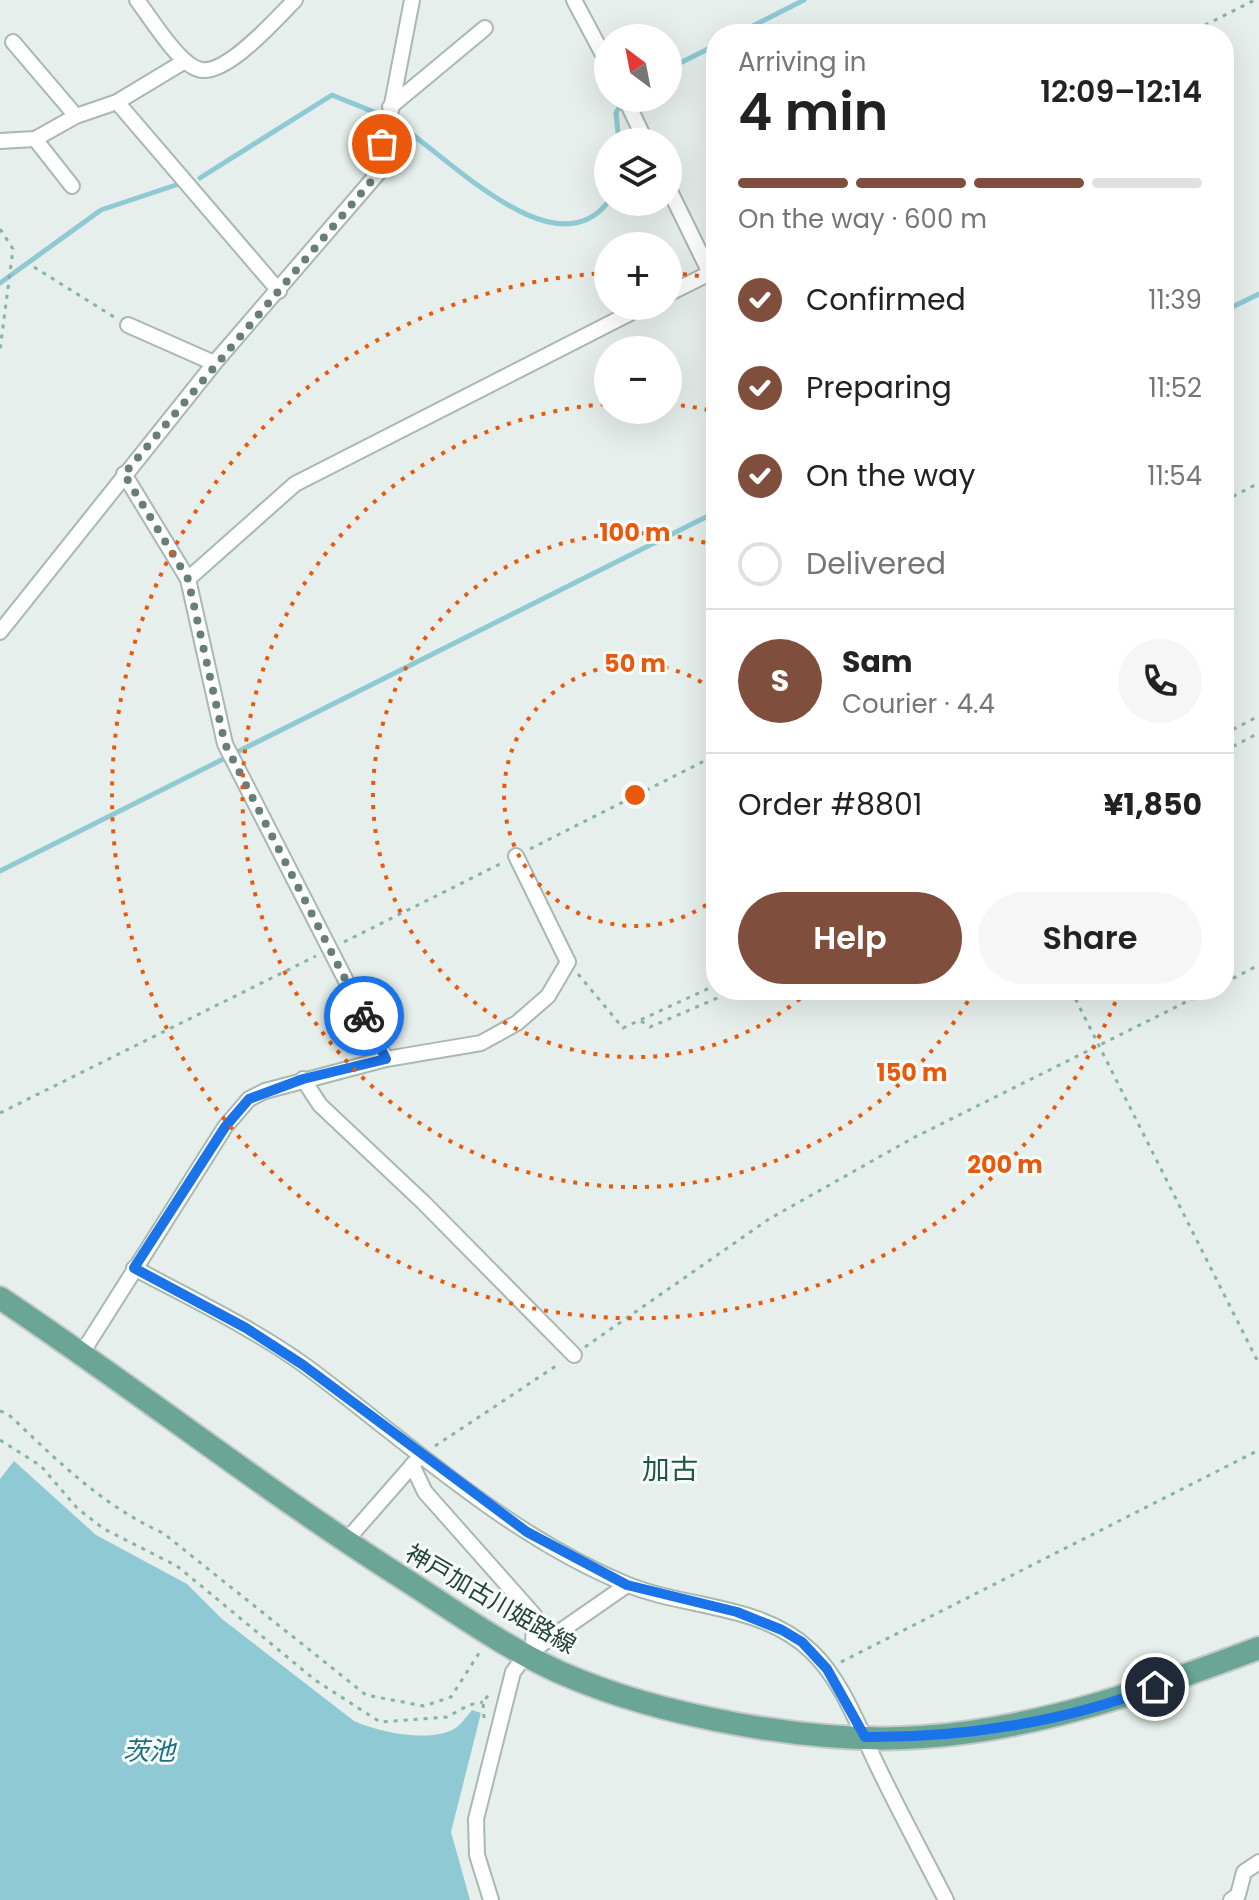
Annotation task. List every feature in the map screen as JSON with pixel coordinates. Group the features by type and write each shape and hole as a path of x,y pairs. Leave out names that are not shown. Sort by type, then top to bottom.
{"main road":[{"name":"神戸加古川姫路線","path":"0,1298 82,1353 345,1542 490,1633 560,1672 630,1698 719,1722 865,1737 920,1738 1015,1724 1129,1697 1259,1648"}],"street":[{"path":"137,0 185,61 199,70 216,70 254,40 295,0"},
{"path":"0,632 214,363 379,172 412,0"},
{"path":"574,0 594,38"},
{"path":"390,107 485,28"},
{"path":"13,42 76,116"},
{"path":"0,141 35,139 76,116 117,102 185,61"},
{"path":"117,102 279,291"},
{"path":"35,139 72,186"},
{"path":"682,216 706,265"},
{"path":"682,287 706,275"},
{"path":"188,579 295,484 617,320"},
{"path":"128,325 214,363"},
{"path":"124,474 188,579 225,744 386,1059"},
{"path":"82,1353 225,1127 249,1099 303,1079 386,1059 481,1043 517,1023 548,996 568,962 516,856"},
{"path":"303,1079 320,1105 424,1203 574,1355"},
{"path":"134,1268 257,1335 303,1365 417,1460 527,1532 627,1585 737,1612 782,1630 802,1642 827,1669 865,1737 946,1900"},
{"path":"345,1542 417,1460"},
{"path":"417,1460 425,1492 534,1615 529,1654"},
{"path":"491,1900 477,1855 476,1819 513,1672 529,1654 627,1585"},
{"path":"1238,1898 1244,1872 1259,1862"}],"path":[{"path":"1207,24 1255,0"},
{"path":"0,229 13,249 0,350"},
{"path":"34,267 75,296 128,325"},
{"path":"1234,496 1259,483"},
{"path":"1234,729 1259,716"},
{"path":"1234,746 1259,733"},
{"path":"0,1113 706,760"},
{"path":"568,962 623,1028 706,990"},
{"path":"1234,978 1259,965"},
{"path":"641,1021 650,1027 713,1000"},
{"path":"1076,1000 1259,1364"},
{"path":"417,1460 769,1219 913,1138 1190,1000"},
{"path":"0,1411 8,1414 86,1487 127,1517 163,1533 366,1695 424,1706 451,1697 490,1633"},
{"path":"0,1440 41,1466 77,1508 104,1529 177,1566 315,1680 380,1722 447,1717 469,1705 483,1702"},
{"path":"827,1669 1259,1450"}],"water":[{"name":"茨池","path":"14,1461 96,1535 187,1584 222,1619 354,1721 376,1729 418,1736 444,1733 454,1729 472,1710 481,1713 451,1832 470,1900 0,1900 0,1479"}],"waterway":[{"path":"757,24 804,0"},
{"path":"682,62 706,50"},
{"path":"200,178 332,95 394,122 467,178 528,215 558,224 585,220 594,213"},
{"path":"617,112 618,128"},
{"path":"0,283 101,210 176,185"},
{"path":"1234,306 1259,294"},
{"path":"0,871 706,517"}],"way so far":[{"path":"364,1016 225,744 188,579 124,474 217,360 379,172 382,144"}],"district":[{"name":"加古","path":"670,1469"}],"route":[{"path":"364,1016 386,1059 303,1079 249,1099 225,1127 134,1268 246,1328 303,1365 527,1532 627,1585 737,1612 782,1630 802,1642 827,1669 865,1737 920,1738 1001,1727 1129,1697 1155,1687"}]}
